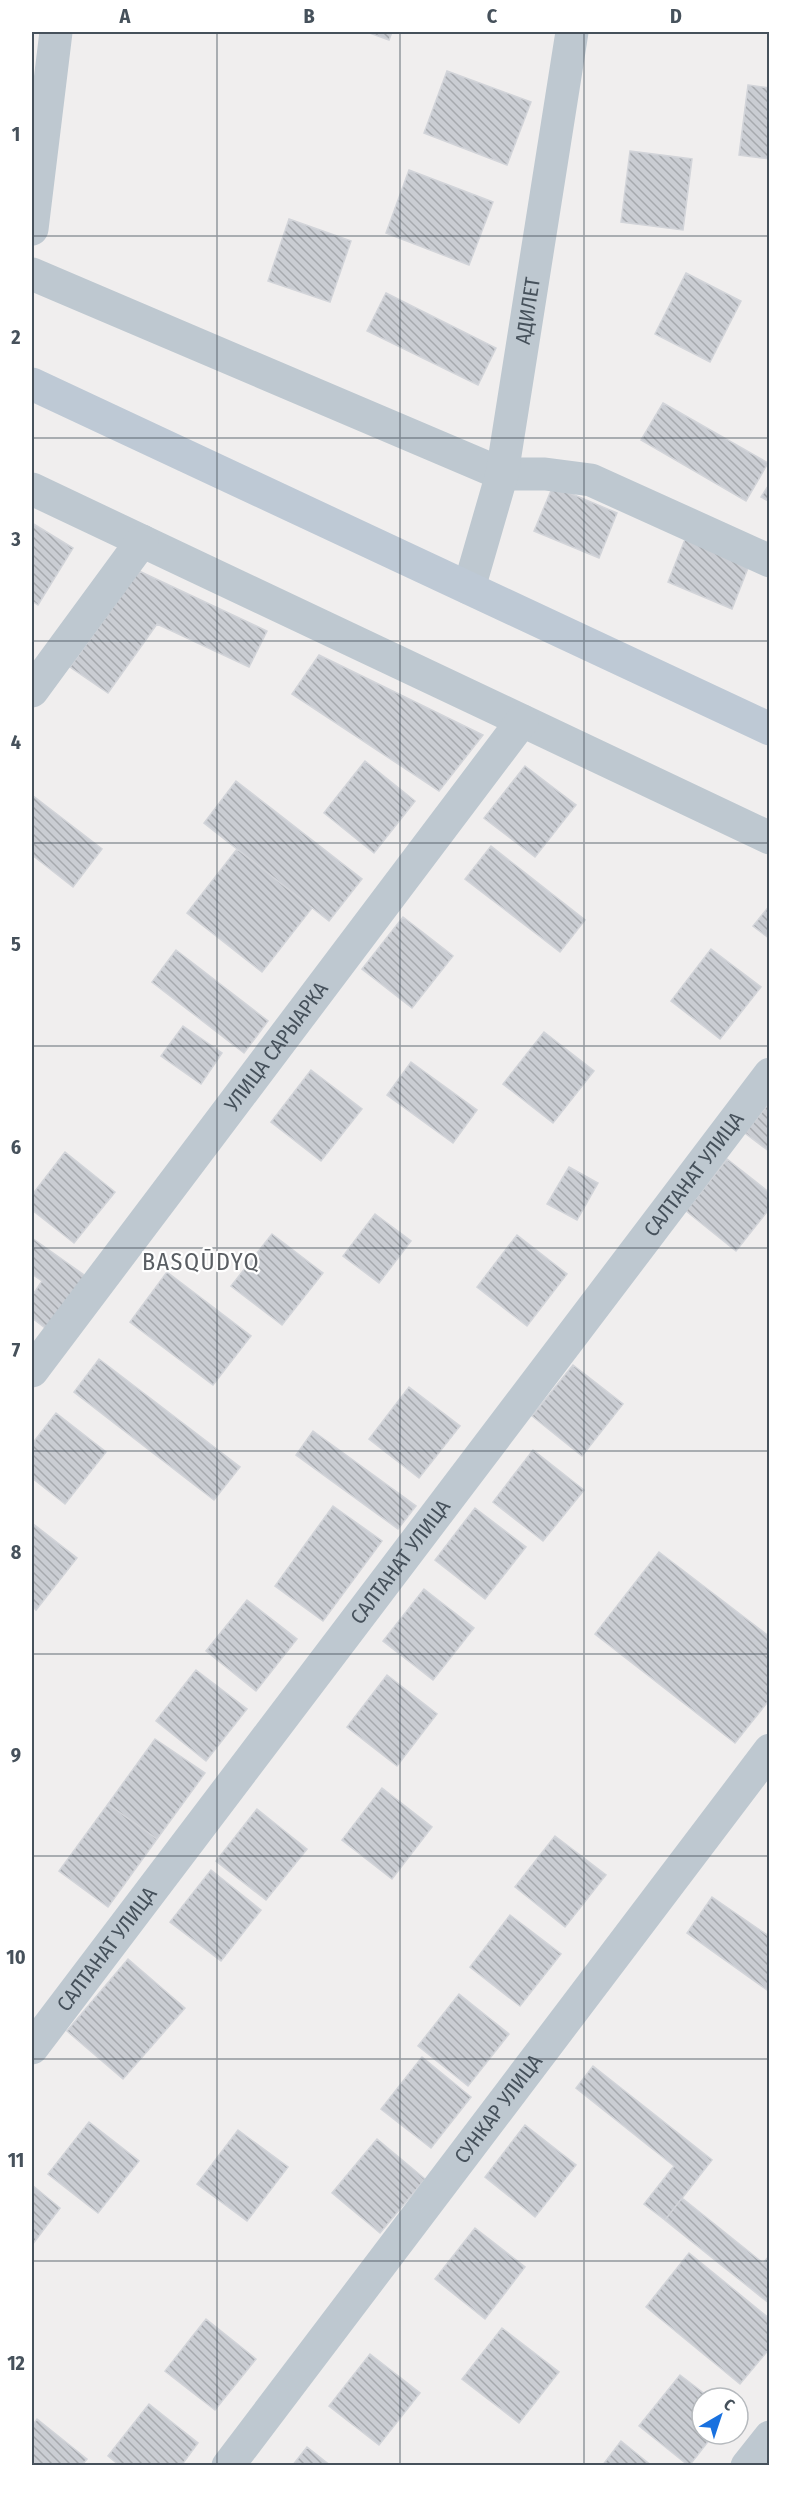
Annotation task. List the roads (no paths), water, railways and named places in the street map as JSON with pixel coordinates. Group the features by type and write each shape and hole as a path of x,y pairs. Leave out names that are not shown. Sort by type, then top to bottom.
{"main road":[{"path":"32,384 770,729"}],"street":[{"path":"32,230 57,32"},
{"name":"АДИЛЕТ","path":"469,588 502,474 572,32"},
{"path":"32,274 502,474 544,474 591,480 770,561"},
{"path":"32,489 770,838"},
{"path":"32,691 142,541"},
{"name":"УЛИЦА САРЫАРКА","path":"32,1371 522,721"},
{"name":"САЛТАНАТ УЛИЦА","path":"32,2048 770,1074"},
{"name":"СУНКАР УЛИЦА","path":"228,2466 770,1750"},
{"path":"747,2466 770,2437"}],"district":[{"name":"BASQŪDYQ","path":"201,1262"}]}
